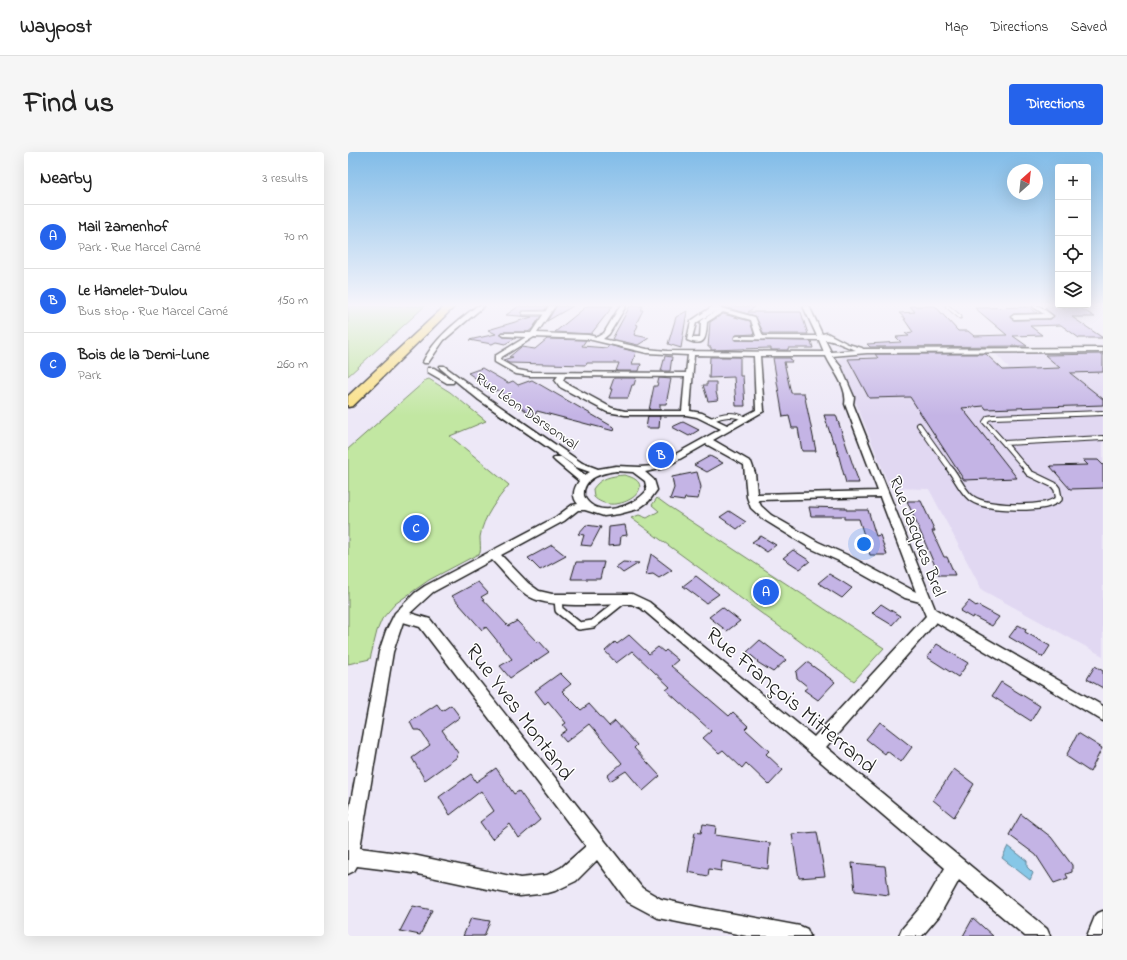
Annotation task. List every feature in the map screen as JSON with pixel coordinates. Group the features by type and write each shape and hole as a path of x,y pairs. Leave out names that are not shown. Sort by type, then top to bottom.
{"highway":[{"path":"348,392 402,343"},
{"path":"348,403 412,343"}],"street":[{"path":"432,351 438,361 429,366 429,354 440,343"},
{"path":"521,343 497,357 497,361 516,372 529,374 689,375"},
{"path":"614,343 652,352 690,354 828,354 867,351 1103,350"},
{"name":"Rue Jacques Brel","path":"823,343 832,362 837,367 850,397 849,404 930,612 1103,714"},
{"path":"844,343 867,351"},
{"path":"686,413 690,354"},
{"path":"636,470 657,468 760,411 757,354"},
{"name":"Rue Léon Darsonval","path":"438,361 482,398 579,465 599,472"},
{"name":"Rue Léon Darsonval","path":"429,366 468,393 480,404 578,474 584,480"},
{"path":"563,374 559,380 563,385 610,410 625,413 700,414 728,429"},
{"path":"706,440 748,464 752,497 756,508 767,517 814,545 843,558 909,595 925,599"},
{"path":"598,847 569,874 548,884 520,887 413,864 349,861 386,652 392,628 399,616 414,600 430,589 560,520 583,512 610,512 623,511 635,507 644,501 650,494 653,487 651,480 646,474 636,470 611,468 599,472 584,480 579,488 578,495 581,502 598,511 610,512"},
{"path":"651,480 657,468"},
{"path":"752,497 776,495 884,494"},
{"path":"560,520 576,506 588,507"},
{"name":"Rue François Mitterrand","path":"494,555 524,586 535,594 552,599 632,599 645,605 1040,936"},
{"path":"816,747 935,614"},
{"name":"Rue Yves Montand","path":"399,616 415,619 425,623 635,895 658,908 800,936"},
{"path":"909,936 932,909 957,866"},
{"path":"1097,936 1103,921"}],"lane":[{"path":"919,425 970,497 992,506 1038,506 1047,505 1059,499 1058,489 1029,473 985,422 988,418 1103,413"},
{"path":"711,420 722,414 738,415 746,418"},
{"path":"1004,443 1103,438"},
{"path":"558,599 559,610 579,626 593,624 625,599"}],"shaded area":[{"path":"874,353 940,353 954,371 1009,368 996,354 1079,353 1103,370 1103,656 982,590 929,489 890,488 839,360 846,355"}],"green space":[{"path":"348,343 385,343 348,376"},
{"path":"429,379 450,392 486,421 450,436 509,485 491,509 484,523 480,537 480,553 429,580 395,604 382,619 377,631 370,659 348,664 348,449 424,382 423,381"},
{"path":"624,475 635,479 640,485 638,492 633,498 614,504 603,503 594,497 593,489 599,482 610,477"},
{"path":"657,498 884,648 854,681 631,518 639,515 647,518 659,511 652,505"}],"water":[{"path":"1008,846 1027,861 1027,867 1033,873 1030,880 1002,858"}],"building":[{"path":"543,343 584,343 582,346 607,348 609,345 636,352 632,364 641,364 639,371 616,371 619,363 587,363 586,365 509,363 503,360 513,357 509,357 521,347 535,349"},
{"path":"628,343 642,343 638,345"},
{"path":"668,343 682,343 681,348 668,344"},
{"path":"708,343 811,343 813,348 788,348 788,350 771,350 771,348 711,350 711,347 708,347"},
{"path":"891,343 1022,343 1027,346 870,347 867,344"},
{"path":"875,354 986,354 1003,370 1060,368 1045,355 1103,354 1103,372 1070,373 1103,399 1103,405 986,409 984,406 962,408 1017,478 964,480 910,397 869,398 848,359 878,358"},
{"path":"665,356 672,357 670,371 661,371"},
{"path":"710,357 740,357 740,376 743,376 745,406 736,406 734,377 709,378"},
{"path":"773,358 790,358 792,362 784,362 791,393 804,393 816,451 802,451 798,428 792,428 789,416 783,417"},
{"path":"482,368 508,383 513,381 518,385 532,380 615,428 614,431 537,411 534,417 498,390 495,391 468,373"},
{"path":"614,378 636,378 628,398 609,398 612,389 610,389"},
{"path":"659,378 671,379 666,404 660,404 660,410 649,410 654,386 657,386"},
{"path":"707,382 716,382 718,400 708,401 703,385 707,385"},
{"path":"824,415 836,415 859,483 846,483 835,442 833,442"},
{"path":"648,416 660,416 659,428 646,428"},
{"path":"683,422 699,430 689,436 672,427"},
{"path":"710,456 723,463 707,472 694,465"},
{"path":"1083,460 1098,460 1103,465 1103,488 1070,489 1050,466 1088,465"},
{"path":"697,472 701,487 698,499 685,498 684,501 670,499 674,488 672,477"},
{"path":"907,501 921,501 935,531 932,531 944,557 947,557 955,575 939,575"},
{"path":"809,507 868,510 876,536 880,535 887,555 870,555 859,519 844,519 844,516 811,516"},
{"path":"729,511 746,522 737,529 720,517"},
{"path":"586,525 601,527 591,546 581,545 584,535 578,534"},
{"path":"625,525 627,535 621,536 620,545 608,546 609,527"},
{"path":"761,536 776,545 767,552 752,542"},
{"path":"552,545 566,556 540,570 528,558"},
{"path":"793,550 810,561 800,569 783,558"},
{"path":"651,554 672,570 659,578 653,574 646,575"},
{"path":"576,562 604,562 600,579 571,579"},
{"path":"623,562 639,563 623,573 616,567"},
{"path":"829,574 852,588 842,598 818,583"},
{"path":"696,576 719,594 706,603 683,586"},
{"path":"478,582 488,593 481,597 508,626 517,621 549,652 510,678 500,666 512,659 486,627 482,630 452,596"},
{"path":"969,601 999,617 992,626 973,616 972,618 960,611"},
{"path":"881,604 900,616 892,625 872,613"},
{"path":"722,607 740,621 727,631 709,617"},
{"path":"1018,625 1026,629 1025,632 1050,646 1043,657 1009,637"},
{"path":"629,635 649,654 658,647 664,652 666,650 678,660 671,666 729,716 733,712 748,726 745,729 769,751 766,754 783,770 769,785 746,763 742,768 723,750 719,753 703,738 711,731 666,690 670,687 632,651 616,663 605,651 615,642 617,644"},
{"path":"760,640 786,660 773,672 757,662 758,661 747,652"},
{"path":"937,644 968,663 958,677 927,657"},
{"path":"807,662 835,682 818,700 804,690 808,687 797,678 796,672"},
{"path":"1095,666 1103,671 1103,688 1087,679"},
{"path":"560,673 571,684 562,691 581,710 589,704 609,726 615,721 637,745 634,748 660,776 643,791 626,771 610,781 607,776 622,763 589,724 566,742 560,735 567,730 563,725 566,723 548,701 545,704 535,691"},
{"path":"1001,682 1040,706 1031,721 992,696"},
{"path":"437,704 442,711 451,705 460,717 442,730 458,753 456,758 425,780 412,758 430,745 420,730 414,730 410,722"},
{"path":"880,722 912,747 901,762 887,751 885,754 866,739"},
{"path":"1078,733 1102,748 1090,772 1066,756"},
{"path":"496,768 514,794 519,791 540,820 519,838 510,824 492,839 480,822 494,811 481,791 450,815 439,797 471,774 476,782"},
{"path":"954,769 974,784 954,817 933,800"},
{"path":"1021,814 1051,837 1072,865 1072,872 1066,874 1068,878 1054,883 1036,855 1009,835"},
{"path":"703,824 716,826 715,835 770,843 768,869 722,861 721,871 709,869 708,876 688,872 695,832 701,833"},
{"path":"817,832 825,876 799,878 792,834"},
{"path":"852,863 885,866 889,895 855,891"},
{"path":"413,906 432,910 420,935 400,931"},
{"path":"471,918 490,921 484,936 463,936"},
{"path":"973,918 993,936 963,936"}],"place":[{"name":"Le Hamelet-Dulou","path":"661,455"},
{"name":"Bois de la Demi-Lune","path":"416,528"},
{"name":"Mail Zamenhof","path":"766,592"}]}
